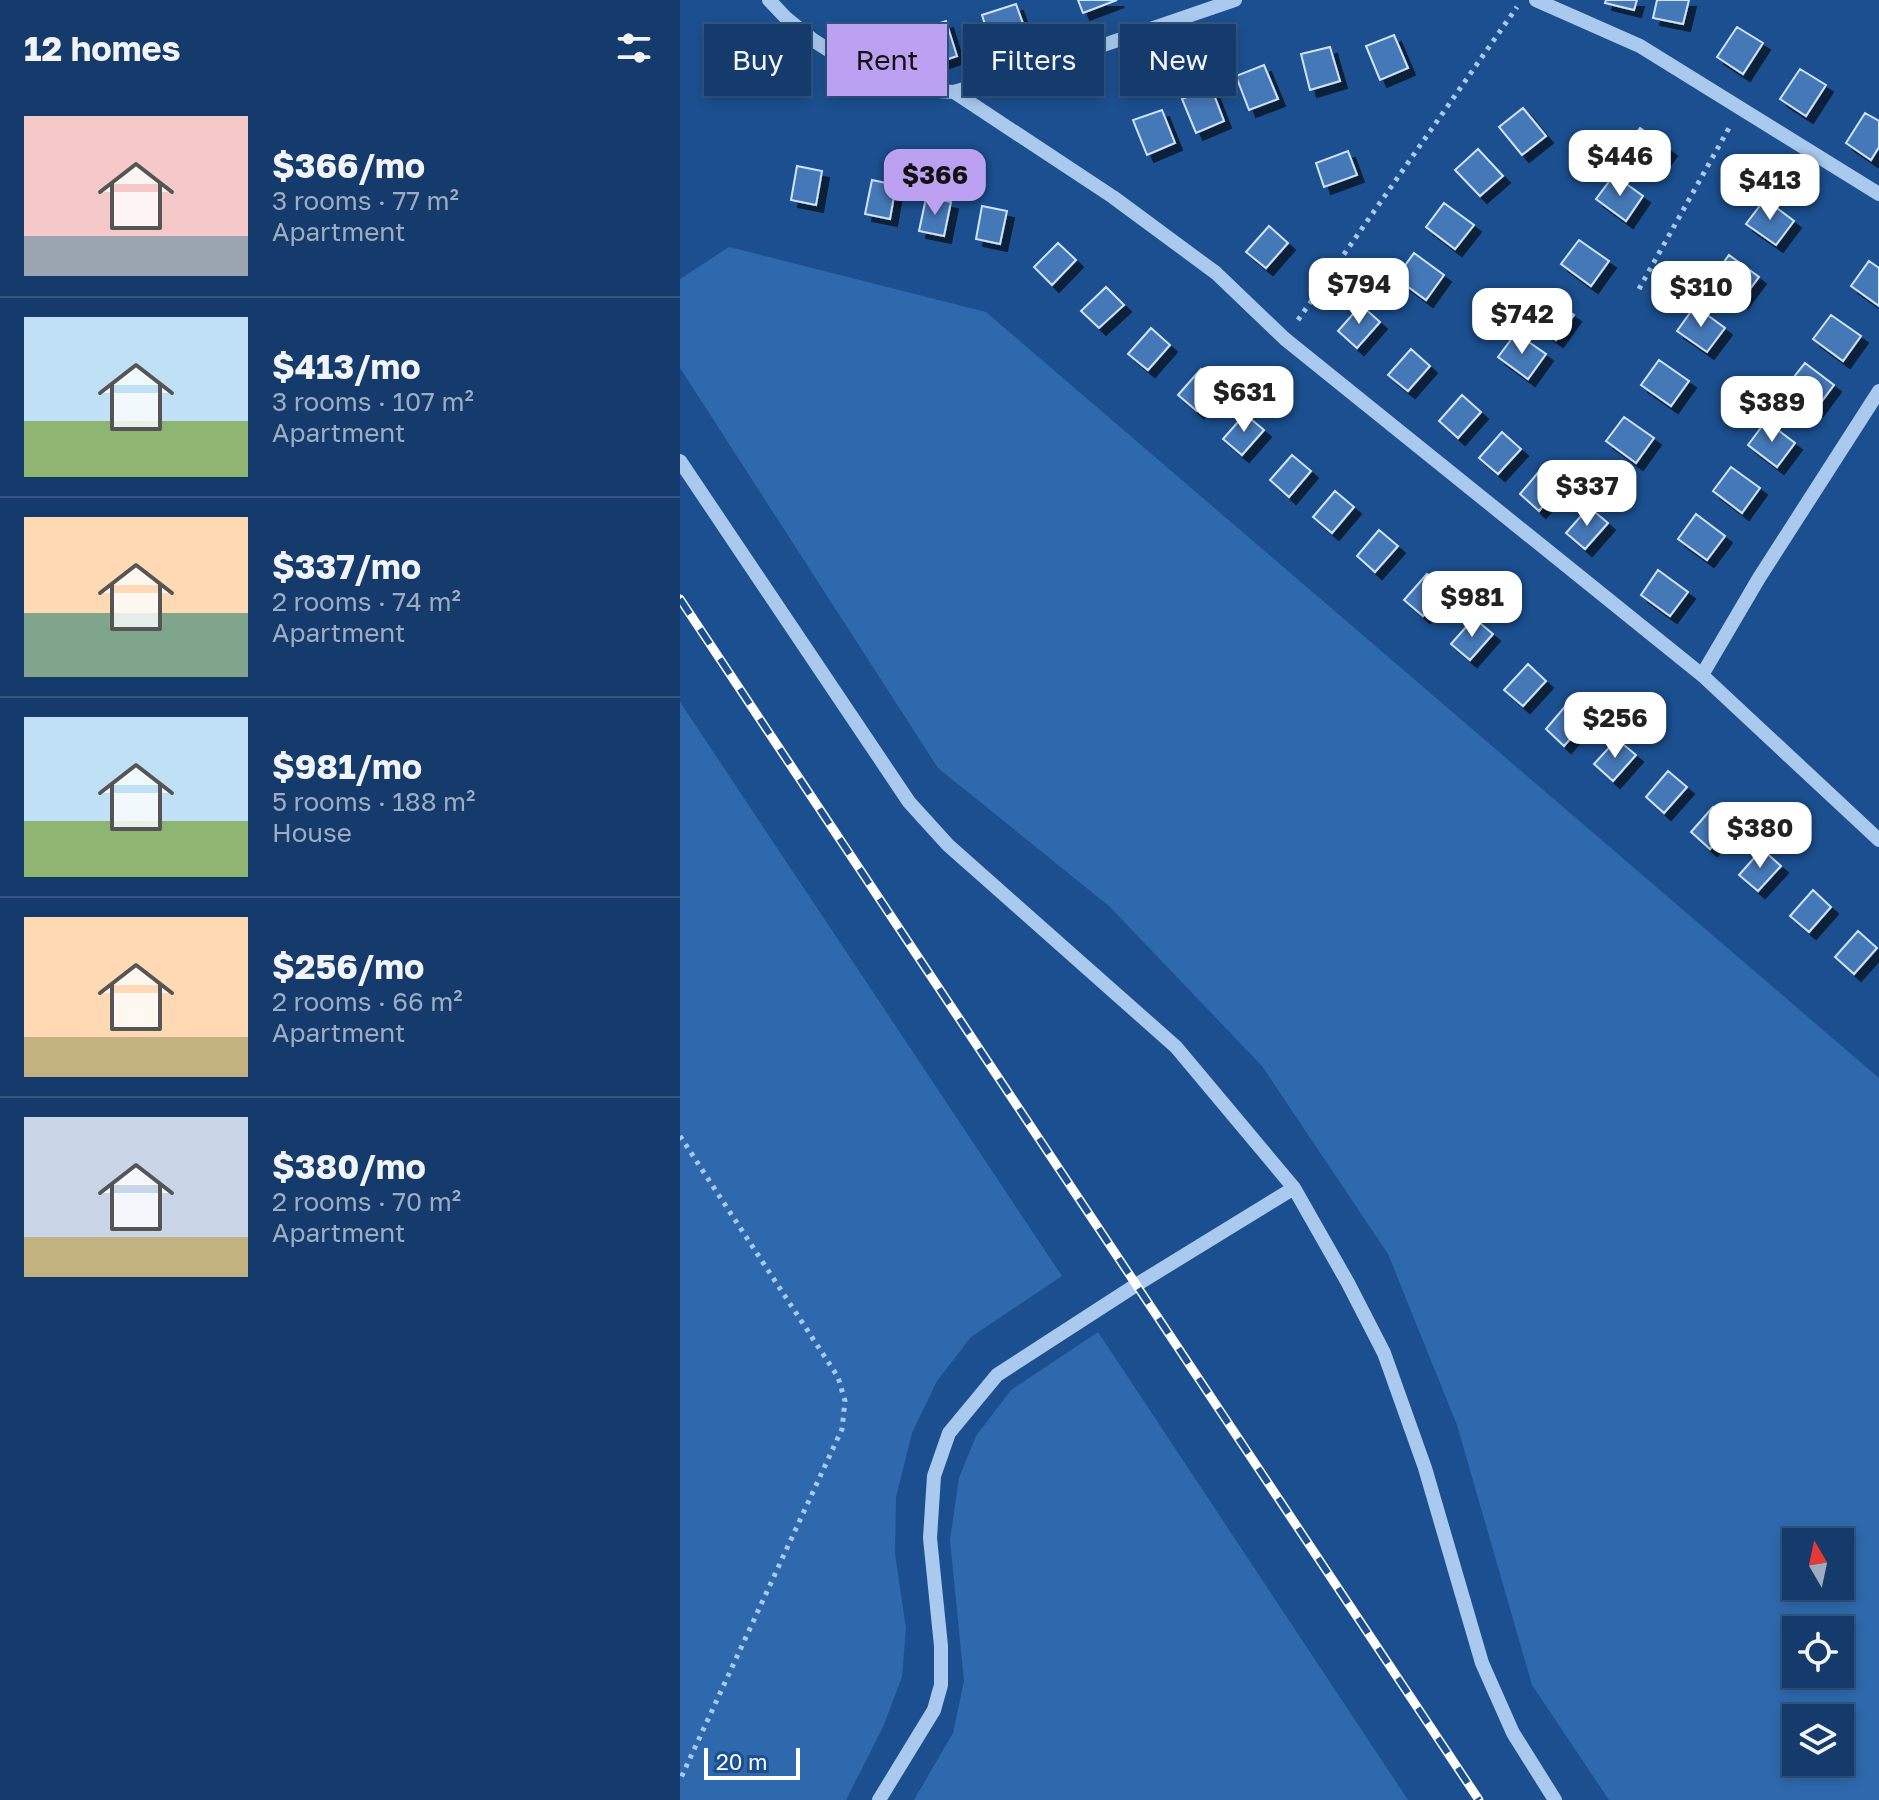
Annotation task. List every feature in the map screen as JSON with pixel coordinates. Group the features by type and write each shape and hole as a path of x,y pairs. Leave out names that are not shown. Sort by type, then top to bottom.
{"street":[{"path":"769,0 813,40 844,60 907,89 954,92 1060,60 1235,0"},
{"path":"1536,0 1640,46 1879,194"},
{"path":"954,92 1113,197 1216,273 1285,339 1702,675 1879,840"},
{"path":"1702,675 1759,578 1879,391"},
{"path":"680,461 909,802 948,845 1176,1047 1294,1188 1384,1353 1425,1468 1482,1663 1513,1733 1555,1800"},
{"path":"879,1800 934,1710 941,1685 941,1646 930,1538 934,1476 949,1433 997,1375 1294,1188"}],"path":[{"path":"1285,339 1523,0"},
{"path":"1639,289 1739,109"},
{"path":"680,1136 838,1377 845,1401 842,1429 680,1780"}],"shaded area":[{"path":"729,247 986,312 1879,1078 1879,1800 1609,1800 1532,1685 1457,1425 1388,1254 1262,1066 1109,906 938,768 680,368 680,279"},
{"path":"680,702 1062,1276 971,1337 937,1381 912,1433 896,1497 895,1554 906,1628 902,1677 883,1727 846,1800 680,1800"},
{"path":"1098,1332 1408,1800 914,1800 953,1733 964,1681 950,1540 959,1478 976,1436 1011,1390"}],"building":[{"path":"1078,0 1117,0 1083,13"},
{"path":"1606,0 1637,0 1634,10 1605,3"},
{"path":"1657,0 1689,0 1683,24 1653,18"},
{"path":"1016,4 1023,24 985,24 982,15"},
{"path":"947,24 957,56 947,59"},
{"path":"1737,27 1763,43 1743,74 1717,57"},
{"path":"1394,35 1408,68 1380,80 1366,46"},
{"path":"1330,47 1340,81 1310,90 1301,54"},
{"path":"1264,65 1278,99 1249,110 1236,76"},
{"path":"1800,69 1826,85 1806,116 1780,99"},
{"path":"1214,96 1224,121 1196,133 1182,99"},
{"path":"1523,108 1546,136 1522,155 1499,127"},
{"path":"1162,110 1175,143 1147,155 1133,120"},
{"path":"1865,113 1879,121 1879,147 1871,160 1846,143"},
{"path":"1640,128 1670,149 1652,174 1622,152"},
{"path":"1478,149 1503,176 1480,196 1455,170"},
{"path":"1348,151 1357,175 1324,187 1316,163"},
{"path":"797,166 822,171 816,205 791,200"},
{"path":"1614,175 1643,196 1626,221 1596,199"},
{"path":"872,180 896,185 890,219 865,214"},
{"path":"926,198 951,202 944,236 919,231"},
{"path":"1765,199 1794,221 1776,245 1746,224"},
{"path":"1444,203 1474,225 1455,249 1426,227"},
{"path":"982,206 1007,211 1000,244 976,239"},
{"path":"1269,226 1288,243 1266,268 1246,252"},
{"path":"1579,240 1609,261 1591,286 1561,264"},
{"path":"1058,243 1076,260 1052,285 1034,267"},
{"path":"1414,253 1444,275 1426,300 1396,278"},
{"path":"1729,255 1759,277 1741,301 1711,280"},
{"path":"1869,261 1879,268 1879,306 1851,286"},
{"path":"1106,287 1124,305 1099,328 1081,311"},
{"path":"1545,294 1574,315 1556,340 1527,319"},
{"path":"1361,305 1380,322 1357,348 1338,331"},
{"path":"1695,306 1725,328 1707,352 1677,331"},
{"path":"1831,315 1861,336 1843,361 1813,339"},
{"path":"1151,328 1170,345 1148,370 1128,354"},
{"path":"1516,333 1546,354 1528,379 1498,357"},
{"path":"1411,349 1430,366 1408,391 1388,375"},
{"path":"1659,360 1689,381 1671,406 1641,385"},
{"path":"1805,363 1834,385 1816,409 1786,387"},
{"path":"1201,369 1220,385 1197,411 1178,395"},
{"path":"1462,395 1481,412 1458,438 1439,421"},
{"path":"1245,414 1264,430 1242,455 1223,439"},
{"path":"1624,417 1654,438 1636,463 1606,441"},
{"path":"1766,421 1795,443 1777,467 1748,445"},
{"path":"1502,432 1521,449 1498,474 1479,458"},
{"path":"1292,455 1311,471 1289,497 1270,480"},
{"path":"1731,467 1760,488 1742,513 1713,491"},
{"path":"1542,468 1561,485 1539,511 1520,494"},
{"path":"1335,491 1354,507 1332,533 1313,517"},
{"path":"1589,507 1608,523 1585,549 1566,533"},
{"path":"1696,514 1725,536 1707,560 1678,539"},
{"path":"1379,530 1398,546 1375,572 1357,556"},
{"path":"1658,570 1688,592 1670,616 1641,595"},
{"path":"1427,574 1445,590 1423,616 1404,600"},
{"path":"1474,618 1493,634 1470,660 1451,644"},
{"path":"1528,664 1546,681 1523,706 1504,690"},
{"path":"1568,703 1587,720 1564,746 1546,729"},
{"path":"1617,739 1636,755 1613,781 1594,764"},
{"path":"1668,771 1687,787 1664,813 1646,797"},
{"path":"1713,807 1733,823 1710,849 1691,832"},
{"path":"1762,849 1781,866 1758,891 1739,875"},
{"path":"1813,890 1831,907 1809,932 1790,916"},
{"path":"1858,931 1877,948 1854,974 1835,957"}],"railway":[{"path":"680,599 1479,1800"}]}
